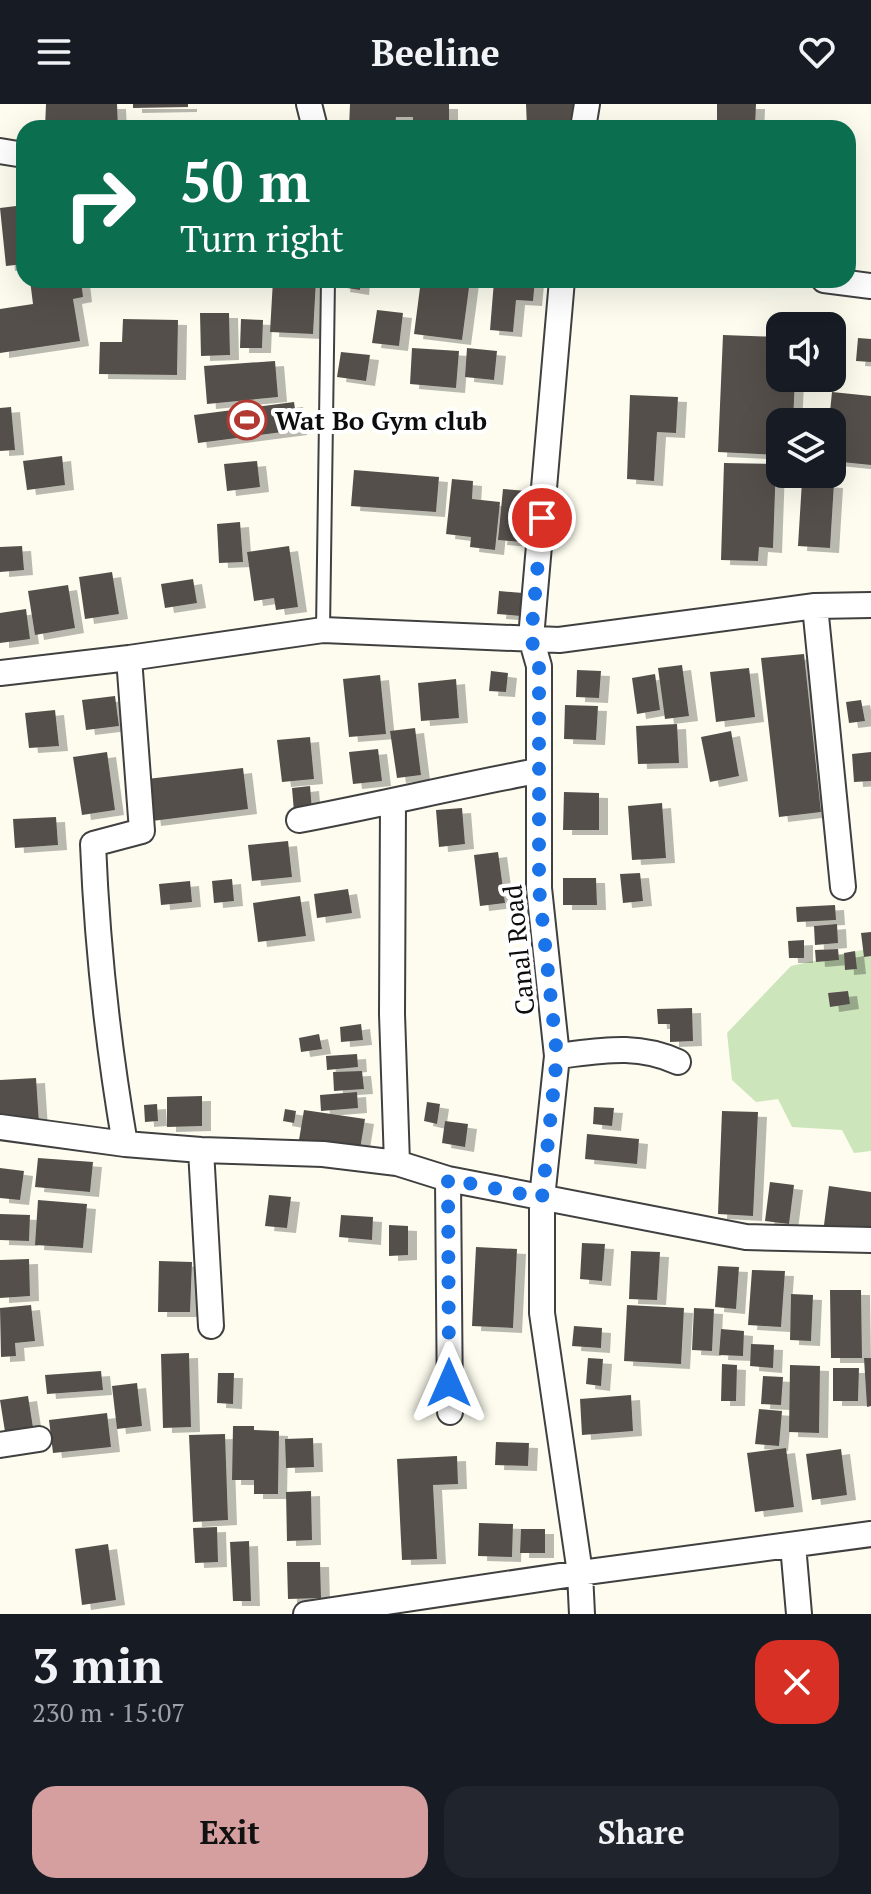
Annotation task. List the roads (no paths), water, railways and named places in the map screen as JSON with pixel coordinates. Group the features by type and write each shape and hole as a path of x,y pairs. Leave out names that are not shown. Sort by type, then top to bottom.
{"street":[{"name":"Canal Road","path":"561,288 531,638 539,666 539,888 557,1056 542,1198 542,1313 580,1573 582,1614"},
{"path":"0,673 323,630 559,640 815,606 871,605"},
{"path":"815,606 843,887"},
{"path":"125,1144 96,911 93,844 142,831 129,658"},
{"path":"299,820 537,771"},
{"path":"393,803 392,1014 397,1163"},
{"path":"557,1056 642,1050 678,1062"},
{"path":"0,1127 125,1144 323,1154 397,1163 448,1179 746,1237 871,1240"},
{"path":"201,1150 211,1326"},
{"path":"448,1179 450,1412"},
{"path":"0,1445 39,1439"},
{"path":"306,1614 871,1534"},
{"path":"793,1545 799,1614"}],"lane":[{"path":"323,630 328,288"}],"place":[{"name":"Wat Bo Gym club","path":"247,420"}]}
